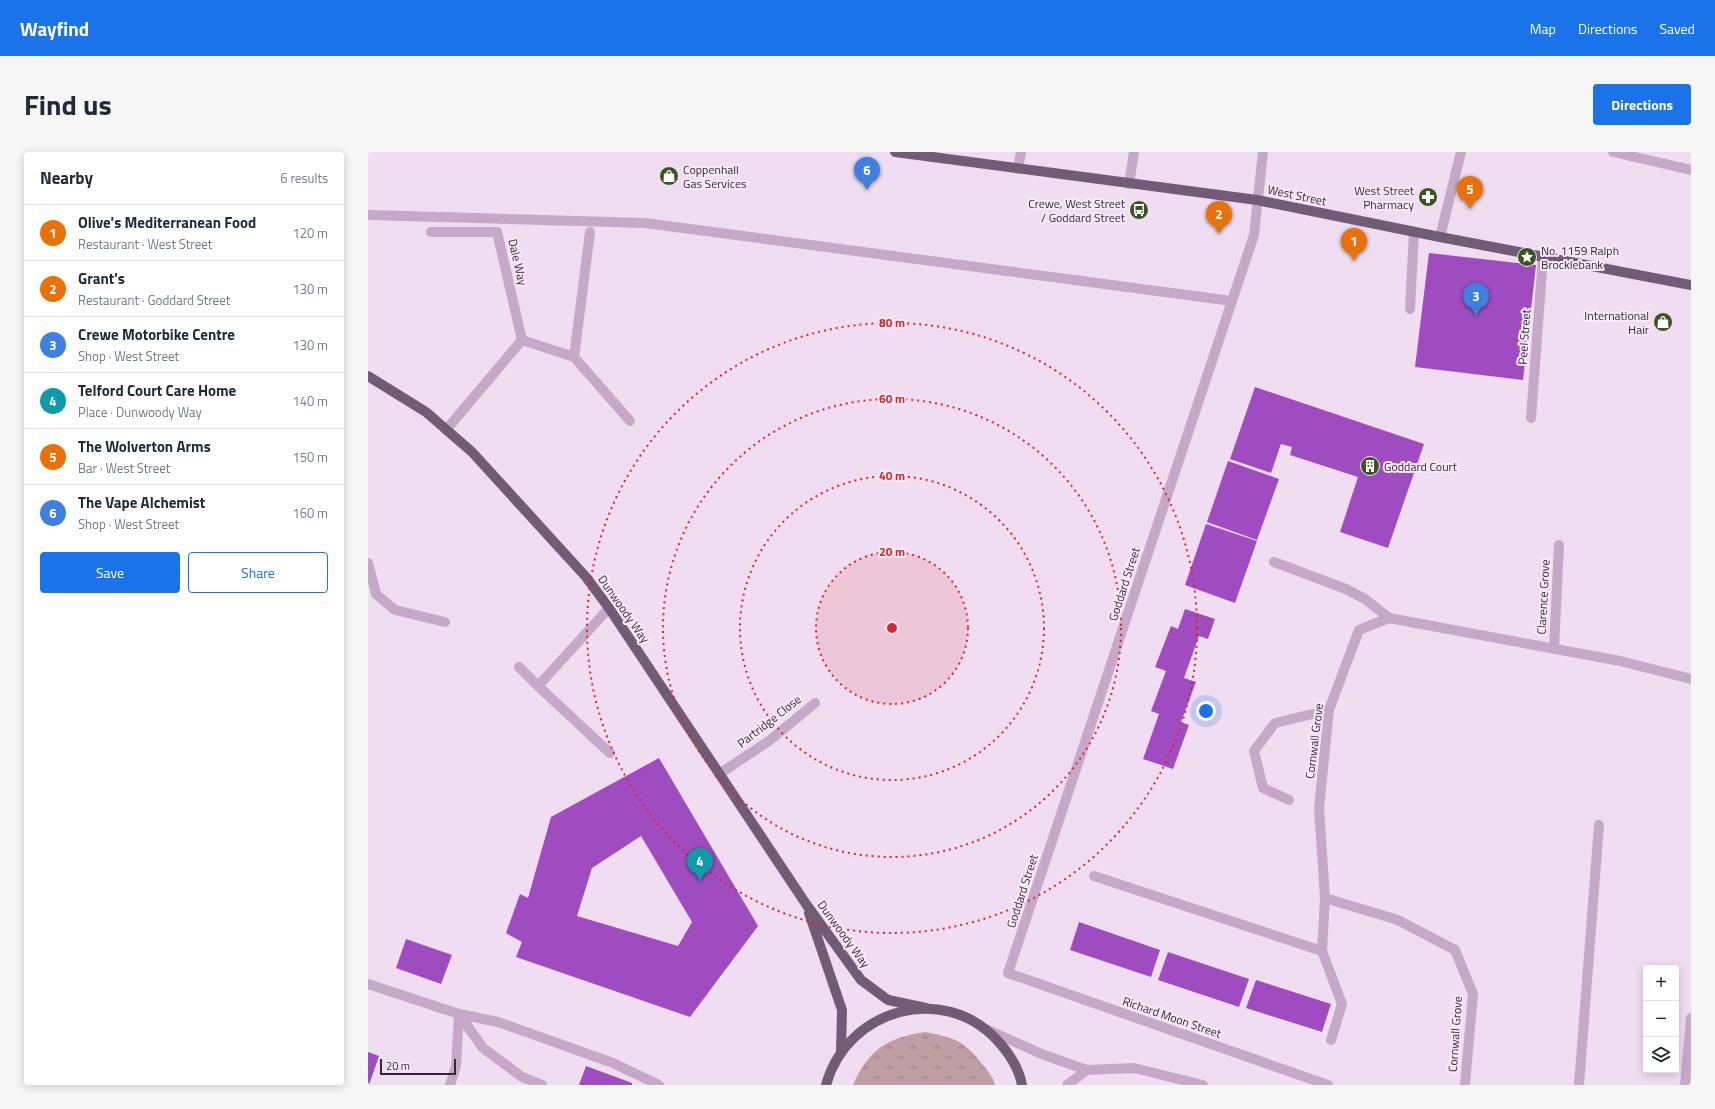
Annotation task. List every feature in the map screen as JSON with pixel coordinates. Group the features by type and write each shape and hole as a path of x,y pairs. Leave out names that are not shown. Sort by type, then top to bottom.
{"main road":[{"name":"West Street","path":"895,152 1257,200 1440,238 1691,284"},
{"name":"Dunwoody Way","path":"368,376 426,412 472,452 576,566 609,608 806,904 861,980 888,1000 959,1014 988,1030 1007,1051 1020,1076 1022,1085"},
{"name":"Dunwoody Way","path":"806,904 842,1010 841,1052"},
{"path":"826,1085 832,1068 841,1052 863,1028 893,1013 926,1008"}],"street":[{"path":"1018,169 1020,152"},
{"path":"1129,184 1134,152"},
{"name":"Goddard Street","path":"1008,974 1254,235 1263,152"},
{"path":"1440,238 1461,152"},
{"path":"1613,152 1691,170"},
{"path":"368,215 645,223 1232,302"},
{"name":"Dale Way","path":"431,232 498,232 522,340"},
{"path":"574,357 590,232"},
{"path":"1410,309 1414,232"},
{"name":"Peel Street","path":"1531,418 1543,257"},
{"path":"446,430 522,340 574,357 630,422"},
{"name":"Clarence Grove","path":"1554,649 1558,545"},
{"path":"1274,562 1346,589 1365,599 1389,618 1620,661 1691,679"},
{"path":"368,563 376,594 395,610 445,622"},
{"path":"538,686 609,608"},
{"name":"Cornwall Grove","path":"1389,618 1359,630 1329,710 1319,808 1325,898 1398,920 1455,950 1472,994 1465,1085"},
{"path":"519,667 610,753"},
{"name":"Partridge Close","path":"719,774 769,741 815,703"},
{"path":"1289,800 1262,788 1254,751 1275,723 1329,710"},
{"path":"1579,1085 1599,825"},
{"path":"1094,876 1322,951"},
{"path":"1325,898 1322,951 1342,1004 1331,1040"},
{"name":"Richard Moon Street","path":"1008,974 1328,1085"},
{"path":"368,984 459,1014 498,1022 613,1063 659,1085"},
{"path":"450,1085 456,1066 459,1014"},
{"path":"459,1014 483,1048 522,1076 542,1085"},
{"path":"1685,1085 1691,1018"},
{"path":"988,1030 1044,1055 1087,1070 1134,1068 1203,1085"},
{"path":"1067,1085 1087,1070"}],"green space":[{"path":"925,1032 951,1038 964,1045 976,1056 992,1077 995,1085 853,1085 866,1062 881,1047 900,1038"}],"building":[{"path":"1429,253 1536,265 1523,380 1415,367"},
{"name":"Goddard Court","path":"1255,387 1424,444 1388,548 1340,532 1358,477 1290,455 1292,447 1281,444 1271,473 1230,459"},
{"path":"1228,461 1279,479 1257,540 1207,522"},
{"path":"1206,524 1257,541 1235,603 1185,585"},
{"path":"1185,609 1215,619 1208,639 1199,636 1184,678 1196,682 1181,722 1189,725 1173,769 1143,759 1159,714 1151,711 1166,671 1155,667 1171,626 1178,629"},
{"path":"659,758 758,926 690,1017 516,957 522,942 506,933 520,894 528,898 551,817","holes":["641,836 692,922 678,946 577,916 592,868"]},
{"path":"1079,922 1160,950 1151,977 1070,950"},
{"path":"406,939 452,955 441,984 396,968"},
{"path":"1168,952 1249,979 1239,1007 1158,980"},
{"path":"1256,980 1331,1004 1322,1032 1246,1008"},
{"path":"368,1052 379,1056 369,1085 368,1085"},
{"path":"586,1066 632,1083 632,1085 579,1085"}],"place":[{"name":"Coppenhall Gas Services","path":"669,176"},
{"name":"The Vape Alchemist","path":"867,190"},
{"name":"West Street Pharmacy","path":"1428,197"},
{"name":"The Wolverton Arms","path":"1470,209"},
{"name":"Crewe, West Street / Goddard Street","path":"1139,210"},
{"name":"Grant's","path":"1219,234"},
{"name":"No. 1159 Ralph Brocklebank","path":"1527,257"},
{"name":"Olive's Mediterranean Food","path":"1354,261"},
{"name":"Crewe Motorbike Centre","path":"1476,316"},
{"name":"International Hair","path":"1663,322"},
{"name":"Goddard Court","path":"1370,466"},
{"name":"Telford Court Care Home","path":"700,881"}]}
